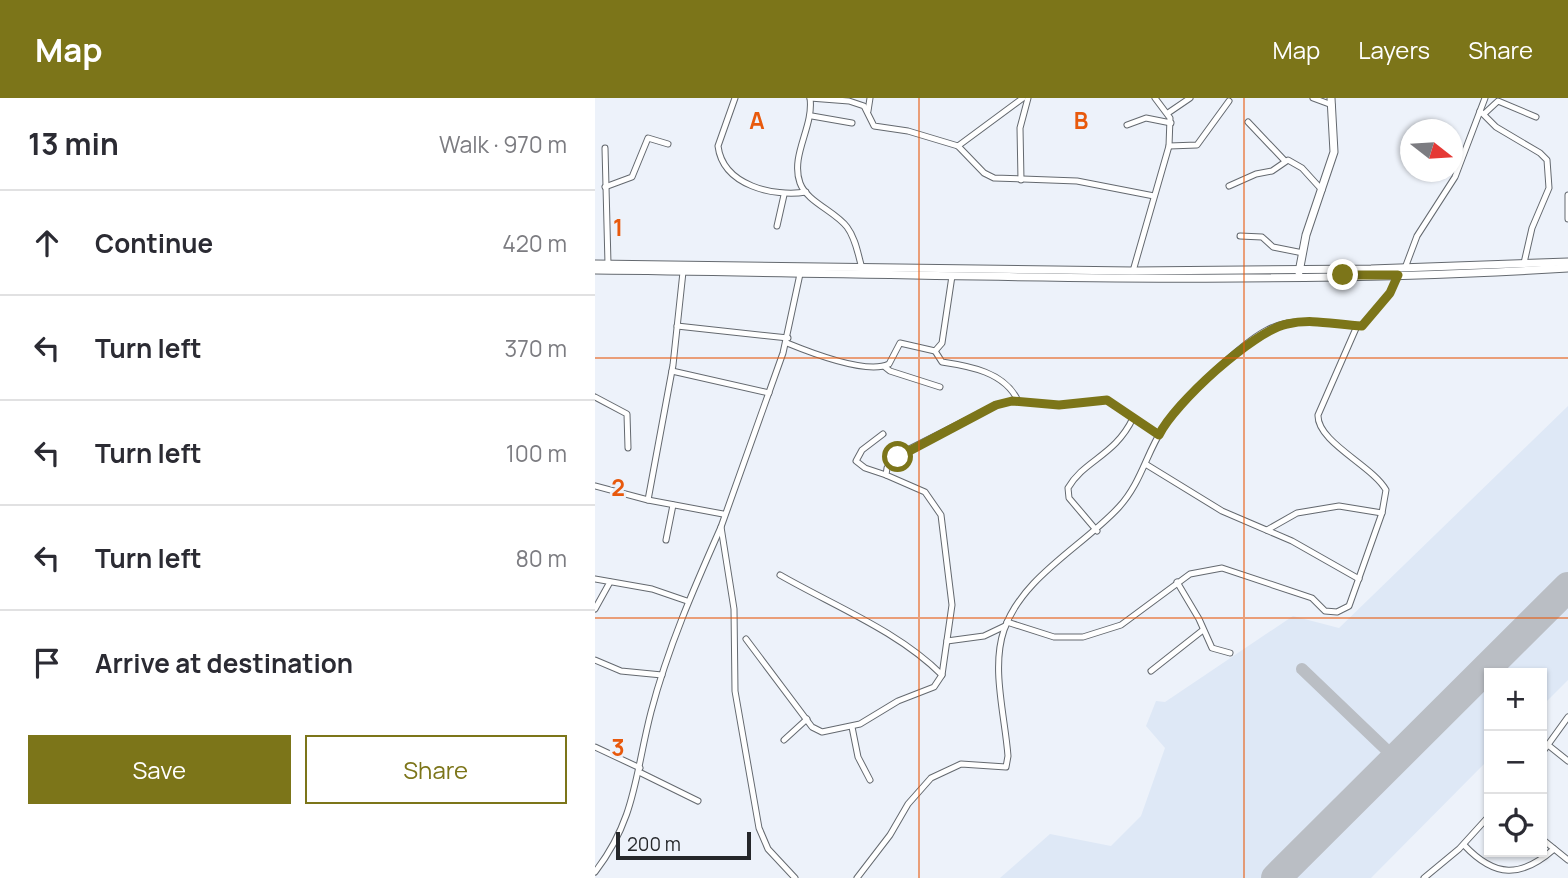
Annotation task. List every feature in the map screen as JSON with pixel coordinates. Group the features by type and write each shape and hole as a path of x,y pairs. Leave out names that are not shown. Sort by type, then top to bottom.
{"main road":[{"path":"1299,273 1334,152 1331,101"},
{"path":"595,270 953,276 1299,273 1568,262"},
{"path":"595,264 1398,275 1568,268"}],"street":[{"path":"734,98 719,138 718,151 736,175 766,192 784,195 806,192"},
{"path":"862,268 847,227 806,192 799,179 798,163 812,116 810,98 849,101 864,106 874,127 908,131 958,146 990,177 1077,181 1154,196"},
{"path":"868,111 870,98"},
{"path":"958,146 1025,98"},
{"path":"1021,180 1020,128 1025,98"},
{"path":"1133,271 1169,146 1171,123 1168,113 1155,98"},
{"path":"1168,113 1189,98"},
{"path":"1313,98 1331,101"},
{"path":"1405,268 1417,236 1455,177 1482,113 1485,98"},
{"path":"1169,146 1197,145 1229,101"},
{"path":"1482,113 1498,101 1536,117"},
{"path":"1482,113 1496,127 1547,160 1549,188 1532,228 1524,263"},
{"path":"812,116 852,123"},
{"path":"1127,125 1146,118 1171,123"},
{"path":"1248,122 1285,161 1297,164 1322,190"},
{"path":"605,187 632,177 647,138 668,144"},
{"path":"605,148 608,264"},
{"path":"1229,186 1256,174 1272,171 1285,161"},
{"path":"777,226 784,195"},
{"path":"1568,195 1568,219"},
{"path":"1240,236 1262,237 1273,247 1303,253"},
{"path":"648,500 671,371 683,272"},
{"path":"595,872 617,841 636,790 662,676 687,601 721,527 723,514 769,393 787,340 800,274"},
{"path":"857,878 890,835 908,804 931,778 961,764 1006,767 1008,756 998,658 1006,624 1034,581 1097,531 1123,503 1147,465 1159,435 1182,404 1247,344 1268,329 1312,321 1357,326 1367,323 1390,293 1398,275"},
{"path":"935,351 942,343 953,276"},
{"path":"677,326 787,340 859,366 885,367 940,387"},
{"path":"947,641 984,636 1006,624 1054,637 1083,637 1121,625 1191,574 1222,568 1312,598 1325,611 1337,612 1349,606 1381,513 1385,487 1317,423 1321,404 1357,326"},
{"path":"885,367 892,360 900,343 935,351 942,362 963,363 990,375 1010,390 1018,401"},
{"path":"671,371 769,393"},
{"path":"595,397 627,414 628,448"},
{"path":"886,475 887,468 909,449 996,405 1018,401 1059,405 1107,400 1159,435"},
{"path":"1097,531 1069,498 1068,488 1083,471 1112,449 1133,418"},
{"path":"746,639 807,719 816,730 822,732 852,727 898,701 934,687 942,675 951,597 939,507 925,492 865,468 856,461 862,450 883,434"},
{"path":"1147,465 1222,511 1267,530 1359,579"},
{"path":"595,486 648,500 723,514"},
{"path":"666,540 673,505"},
{"path":"1267,530 1297,513 1339,506 1381,513"},
{"path":"721,527 734,609 737,702 759,828 768,849 795,878"},
{"path":"781,575 901,642 925,658 942,675"},
{"path":"595,579 652,589 687,601"},
{"path":"595,609 610,582"},
{"path":"1177,582 1212,648 1230,653"},
{"path":"1151,671 1203,630"},
{"path":"595,660 621,671 662,676"},
{"path":"1568,717 1548,745 1568,761"},
{"path":"784,740 807,719"},
{"path":"852,727 858,757 870,780"},
{"path":"595,747 698,801"},
{"path":"1425,878 1464,845 1484,822"},
{"path":"1547,843 1568,860"},
{"path":"1464,845 1485,866 1508,873 1532,871 1554,849"}],"shaded area":[{"path":"1568,406 1568,680 1547,701 1547,668 1484,668 1484,764 1371,878 1000,878 1050,834 1111,846 1141,816 1165,748 1146,726 1156,701 1165,702 1293,616 1339,628"}],"taxiway":[{"path":"1302,669 1396,759"}],"runway":[{"path":"1276,878 1568,587"}],"route":[{"path":"898,457 996,405 1012,401 1059,405 1107,400 1159,435 1182,404 1247,344 1268,329 1289,323 1312,321 1362,326 1390,293 1398,275 1343,275"}]}
